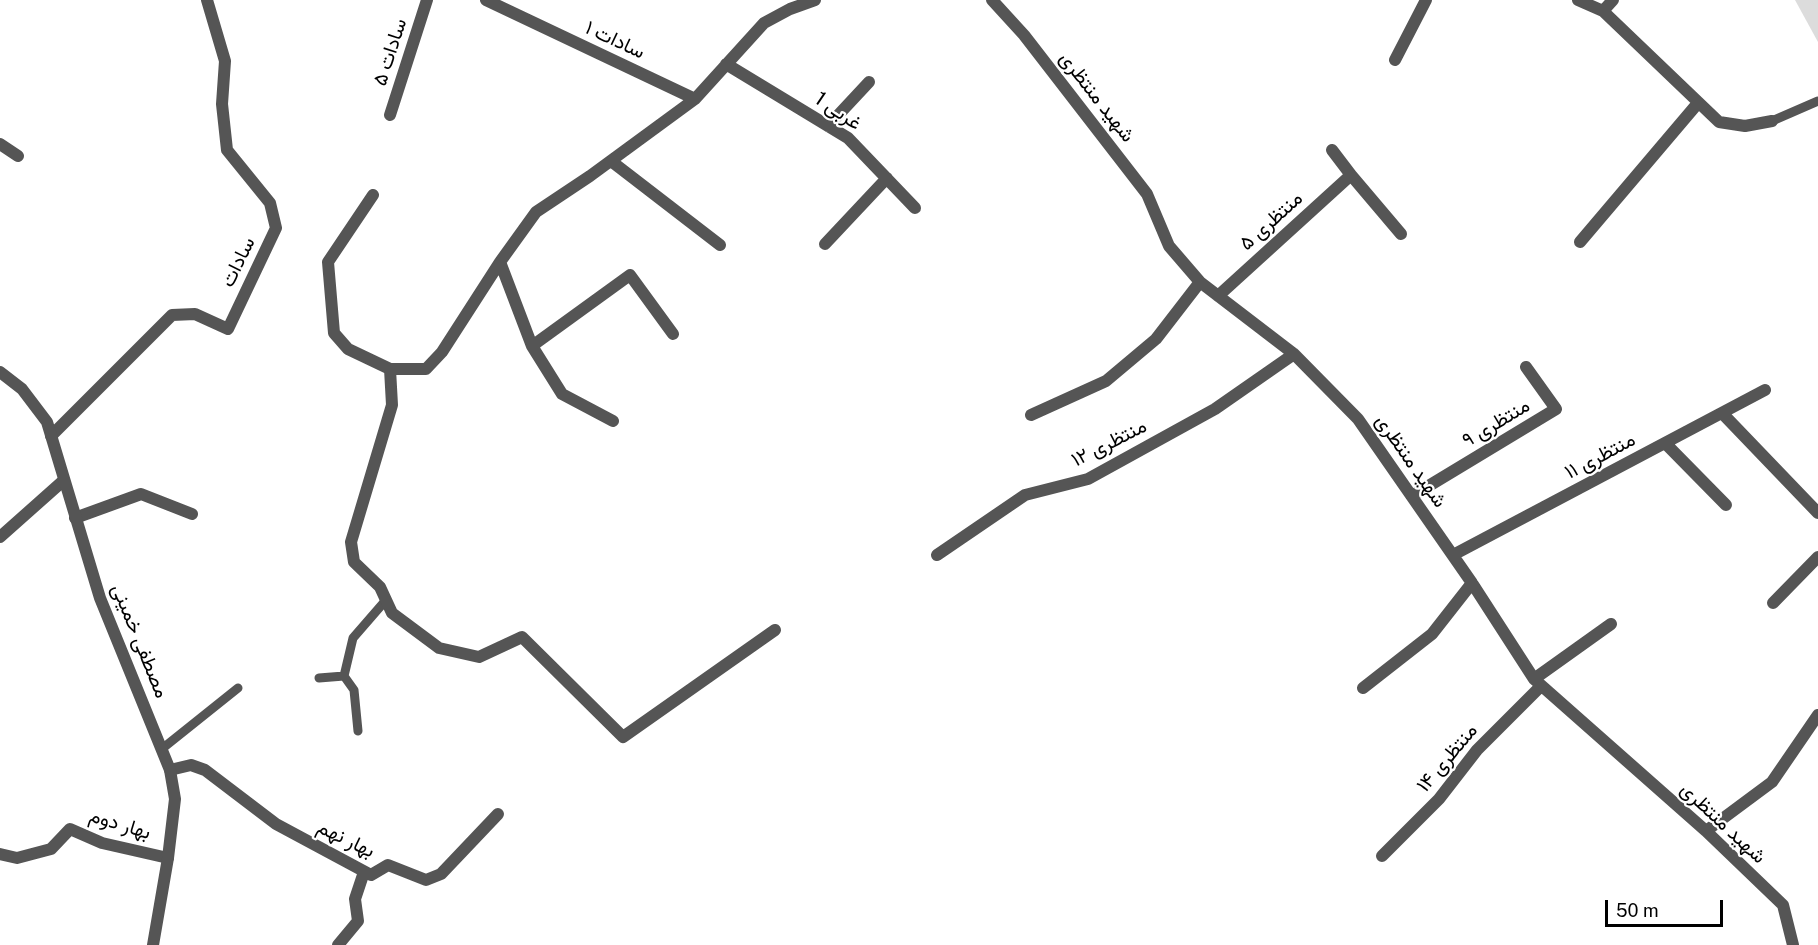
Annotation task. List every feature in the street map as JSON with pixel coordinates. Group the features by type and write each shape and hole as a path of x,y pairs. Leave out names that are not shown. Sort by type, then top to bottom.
{"street":[{"name":"سادات","path":"51,436 172,315 195,314 228,328 276,228 270,203 227,150 222,104 225,61 207,0"},
{"name":"سادات ۵","path":"390,116 427,0"},
{"name":"سادات ۱","path":"486,0 695,99"},
{"path":"373,195 328,262 334,333 348,349 390,369 426,369 442,352 500,262 536,212 611,161 695,99 764,23 787,4 814,0"},
{"name":"شهید منتظری","path":"992,0 1024,35 1148,194 1169,246 1200,282 1294,354 1358,419 1538,682 1706,831 1783,905 1793,945"},
{"path":"1395,60 1426,0"},
{"path":"1578,0 1603,11 1719,122 1745,126 1772,122"},
{"path":"1603,11 1613,0"},
{"name":"غربی 1","path":"726,64 848,138 915,208"},
{"path":"828,126 869,82"},
{"path":"1580,242 1698,103"},
{"path":"0,144 18,156"},
{"path":"1332,150 1401,234"},
{"path":"611,161 720,245"},
{"name":"منتظری ۵","path":"1218,296 1351,175"},
{"path":"825,244 888,178"},
{"path":"500,262 532,346 562,394 614,421"},
{"path":"532,346 630,275 674,334"},
{"path":"1031,416 1106,381 1156,339 1200,282"},
{"name":"منتظری ۱۲","path":"938,555 1025,495 1088,480 1215,409 1294,354"},
{"name":"منتظری ۹","path":"1412,496 1556,410 1526,367"},
{"path":"390,369 392,405 351,542 354,562 380,587 392,613 439,648 478,657 522,638 623,737 776,630"},
{"name":"مصطفی خمینی","path":"0,372 22,389 47,422 100,598 163,748 170,770 175,799 168,858 153,945"},
{"name":"منتظری ۱۱","path":"1453,555 1764,390"},
{"path":"1722,413 1818,513"},
{"path":"1665,443 1726,505"},
{"path":"0,537 63,481"},
{"path":"75,518 141,494 192,514"},
{"path":"1773,603 1818,557"},
{"path":"1363,688 1432,634 1472,583"},
{"name":"منتظری ۱۴","path":"1382,856 1439,799 1477,750 1538,682 1611,624"},
{"path":"1706,831 1772,782 1818,715"},
{"name":"بهار نهم","path":"170,770 191,765 205,770 276,824 371,875 388,865 426,880 441,874 498,814"},
{"name":"بهار دوم","path":"0,854 16,858 51,849 70,829 102,843 168,858"},
{"path":"338,945 358,921 355,899 364,872"}],"lane":[{"path":"1772,122 1818,101"},
{"path":"358,731 354,690 344,676 353,638 386,600"},
{"path":"319,678 344,676"},
{"path":"163,748 238,688"}],"shaded area":[{"path":"1795,0 1818,0 1818,42"}]}
